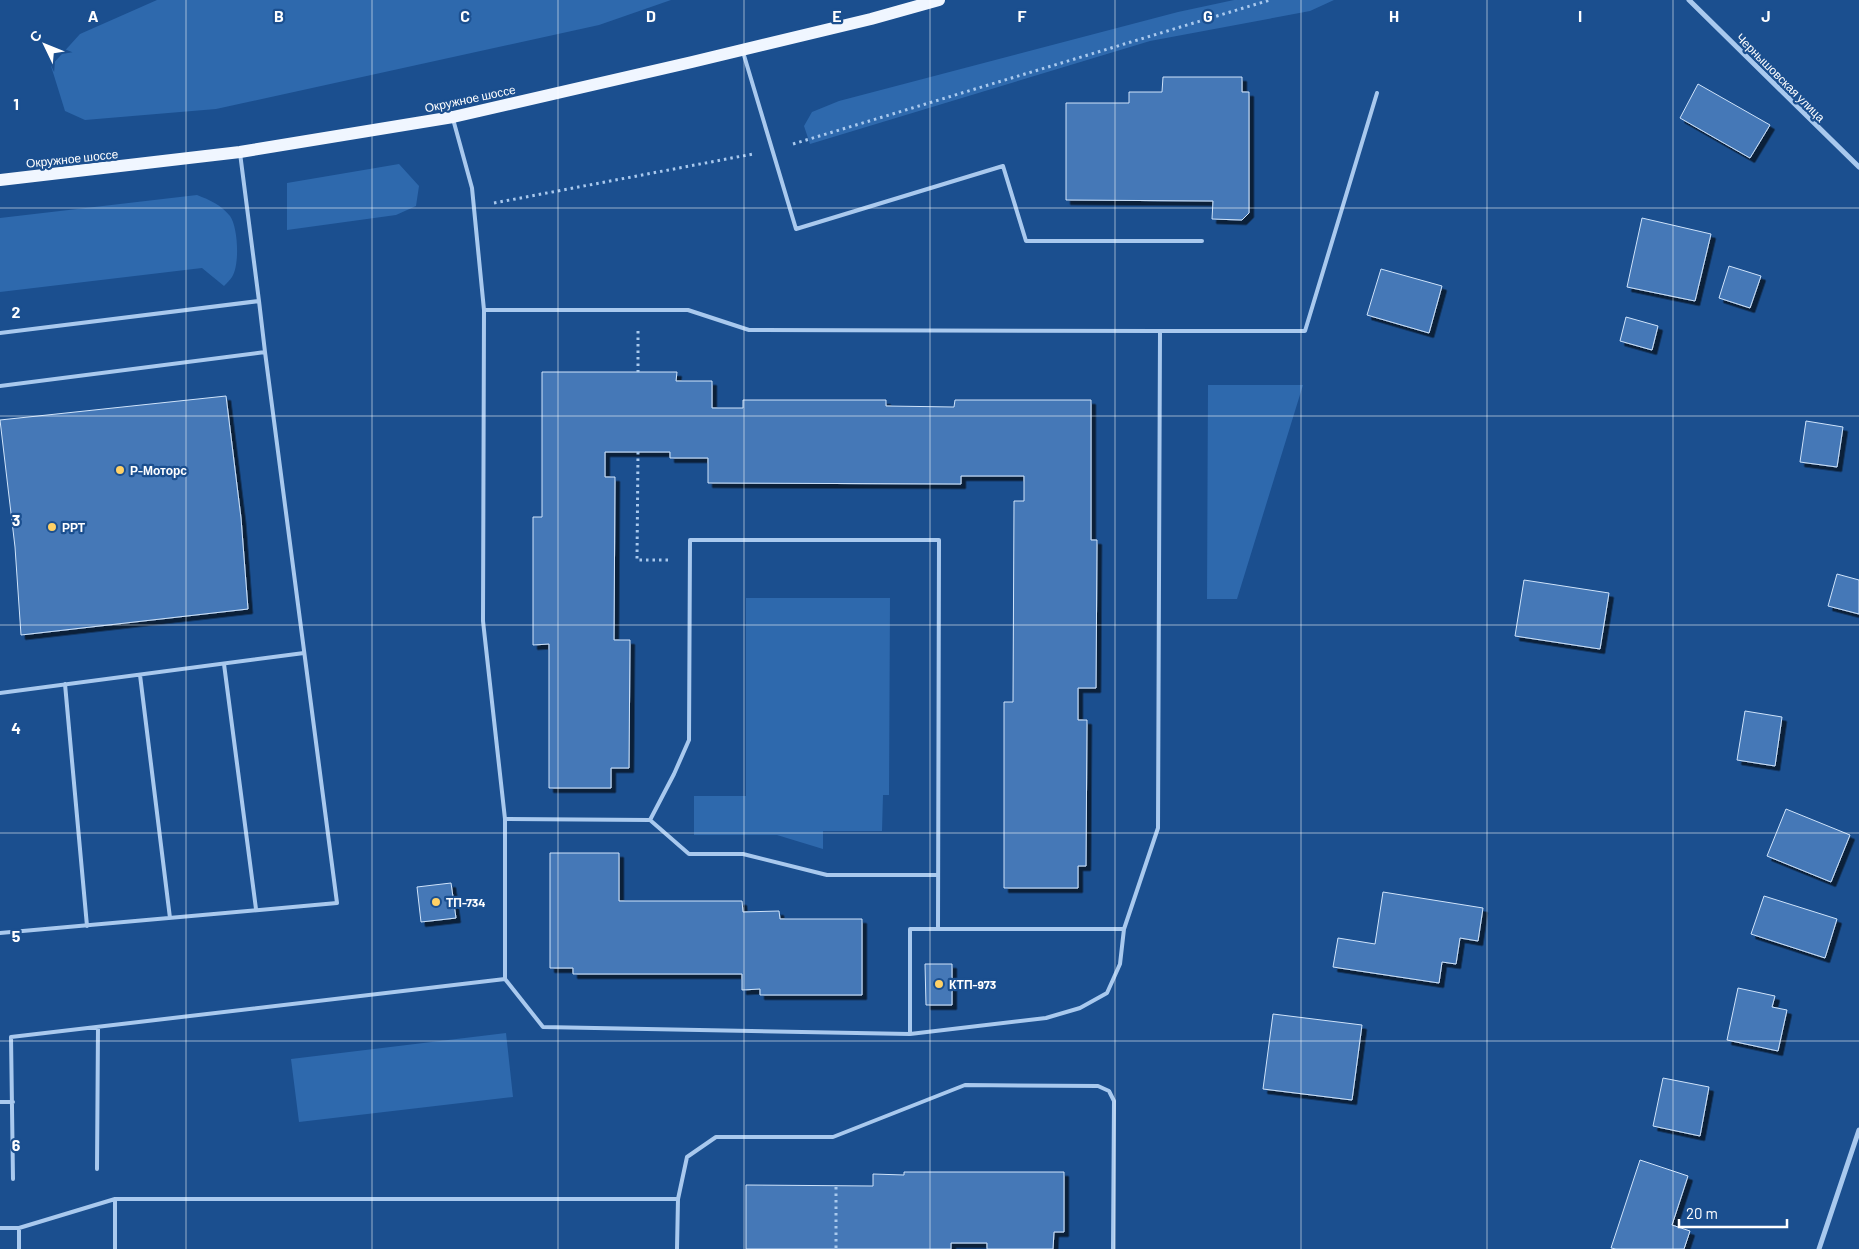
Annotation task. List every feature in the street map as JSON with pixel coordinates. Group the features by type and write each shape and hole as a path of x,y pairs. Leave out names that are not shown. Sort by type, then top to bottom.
{"main road":[{"name":"Окружное шоссе","path":"0,180 240,152 453,116 742,50 871,19 938,0"}],"street":[{"name":"Чернышовская улица","path":"1689,0 1859,167"},
{"path":"1819,1249 1859,1130"}],"lane":[{"path":"742,50 796,229 1003,166 1026,241 1202,241"},
{"path":"484,310 688,310 749,330 1305,331 1377,94"},
{"path":"453,116 472,188 484,310 483,621 505,819 505,979 543,1027 910,1034 1046,1018 1080,1008 1107,992 1120,964 1124,929 1158,828 1160,331"},
{"path":"0,933 337,903 240,152"},
{"path":"0,333 259,301"},
{"path":"0,386 265,352"},
{"path":"650,820 689,740 690,540 939,540 938,929"},
{"path":"0,693 304,653"},
{"path":"224,664 256,909"},
{"path":"140,675 170,918"},
{"path":"65,684 87,926"},
{"path":"505,819 650,820 689,854 743,854 827,875 938,875"},
{"path":"910,1034 910,929 1124,929"},
{"path":"13,1179 11,1037 505,979"},
{"path":"97,1169 98,1027"},
{"path":"678,1249 678,1199 687,1158 716,1137 833,1138 965,1085 1098,1086 1109,1090 1114,1101 1113,1249"},
{"path":"0,1102 13,1102"},
{"path":"115,1198 115,1249"},
{"path":"0,1228 19,1228 115,1198 678,1199"},
{"path":"19,1228 19,1249"}],"path":[{"path":"473,207 772,150 1270,0"},
{"path":"638,310 638,372"},
{"path":"638,452 638,560 690,560"},
{"path":"836,1185 836,1248"}],"shaded area":[{"path":"157,0 671,0 599,25 216,109 85,120 65,111 51,66 80,34"},
{"path":"1234,0 1334,0 1310,11 1150,41 810,144 804,126 812,112 839,101 1178,12"},
{"path":"399,164 419,186 416,206 396,215 287,230 287,183"},
{"path":"197,195 219,206 227,212 233,221 237,246 236,264 232,277 224,286 202,268 0,292 0,218"},
{"path":"1208,385 1303,385 1237,599 1207,599"},
{"path":"746,598 890,598 889,795 883,795 882,831 823,831 823,849 777,835 694,835 694,796 746,796"},
{"path":"506,1033 513,1097 299,1122 291,1059"}],"building":[{"path":"1163,77 1242,77 1242,92 1249,92 1249,213 1242,220 1212,219 1213,201 1066,200 1066,103 1129,103 1129,92 1162,92"},
{"path":"1698,84 1770,125 1750,158 1680,118"},
{"path":"1642,218 1711,234 1695,301 1627,287"},
{"path":"1729,266 1761,276 1750,308 1719,298"},
{"path":"1381,269 1442,286 1429,333 1367,315"},
{"path":"1626,317 1658,326 1652,350 1620,341"},
{"path":"542,372 677,372 676,381 712,381 712,408 743,408 743,400 886,400 886,406 954,407 955,400 1091,400 1091,540 1097,540 1096,688 1078,688 1078,720 1087,720 1086,866 1078,866 1078,888 1004,888 1004,702 1013,702 1014,501 1024,501 1024,476 961,476 961,484 708,483 708,458 670,458 670,452 605,452 605,477 615,477 614,640 630,640 629,768 611,768 611,788 549,788 549,644 533,645 533,517 542,517"},
{"name":"Р-Моторс","path":"226,396 241,518 248,609 21,635 15,547 0,420"},
{"path":"1806,421 1843,427 1837,467 1800,462"},
{"path":"1837,574 1859,580 1859,614 1828,606"},
{"path":"1524,580 1609,593 1600,649 1515,636"},
{"path":"1745,711 1782,717 1775,766 1737,760"},
{"path":"1786,809 1850,835 1831,882 1767,856"},
{"path":"550,853 619,853 619,901 742,901 743,912 779,911 780,919 862,919 862,995 760,995 760,989 742,990 742,974 573,974 573,968 550,968"},
{"name":"ТП-734","path":"451,883 456,918 421,922 417,887"},
{"path":"1383,892 1483,908 1478,941 1460,938 1456,964 1442,962 1439,983 1333,967 1338,938 1375,944"},
{"path":"1764,896 1837,919 1825,958 1751,934"},
{"name":"КТП-973","path":"925,964 952,964 952,1005 926,1005"},
{"path":"1738,988 1775,996 1772,1007 1787,1010 1778,1051 1727,1040"},
{"path":"1273,1014 1362,1025 1352,1100 1263,1089"},
{"path":"1663,1078 1709,1087 1700,1136 1653,1126"},
{"path":"1640,1160 1688,1176 1672,1225 1690,1231 1684,1249 1611,1248"},
{"path":"904,1172 1064,1172 1064,1232 1054,1232 1053,1249 987,1249 987,1243 951,1243 951,1249 746,1249 746,1185 873,1186 873,1174 904,1175"}],"place":[{"name":"Р-Моторс","path":"120,470"},
{"name":"РРТ","path":"52,527"},
{"name":"ТП-734","path":"436,902"},
{"name":"КТП-973","path":"939,984"}]}
